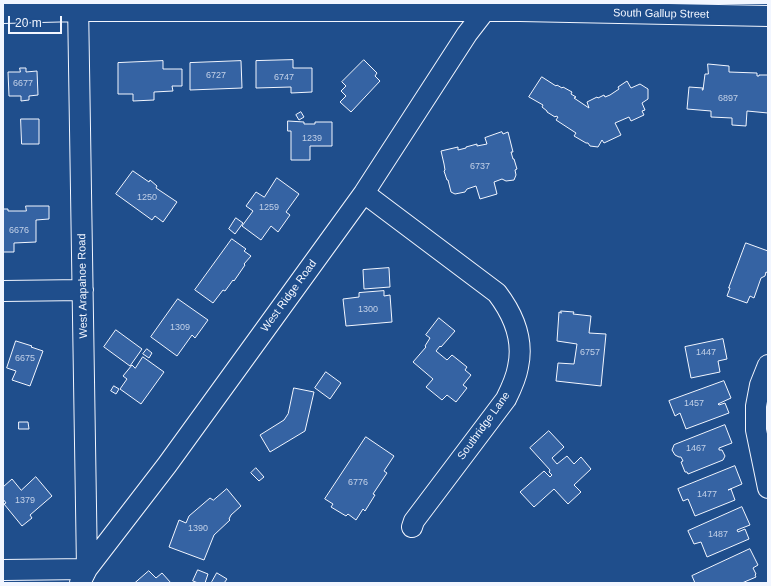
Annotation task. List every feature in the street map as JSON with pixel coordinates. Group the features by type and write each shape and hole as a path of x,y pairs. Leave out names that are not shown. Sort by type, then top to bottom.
{"street":[{"name":"South Gallup Street","path":"3,13 78,7 487,7 520,11 768,16"},
{"name":"West Arapahoe Road","path":"78,7 83,290 84,576"},
{"name":"West Ridge Road","path":"84,576 167,465 364,193 467,34 487,7"},
{"name":"Southridge Lane","path":"364,193 497,293 511,314 516,328 520,350 516,376 506,399 414,521 412,526"},
{"path":"3,291 83,290"},
{"path":"768,365 760,385 756,406 756,430 768,488"},
{"path":"3,570 84,576"}],"building":[{"path":"293,60 293,68 312,68 312,92 291,93 291,87 256,88 256,61"},
{"path":"364,60 377,73 375,76 380,81 351,112 340,102 346,96 341,91 346,86 342,82"},
{"path":"163,61 163,69 182,69 182,86 172,86 173,91 154,92 154,100 133,101 133,94 118,94 118,63"},
{"path":"241,61 242,88 190,90 190,63"},
{"path":"708,64 729,66 729,72 757,73 757,76 768,75 768,113 747,111 746,126 732,125 732,118 711,117 711,111 687,109 689,87 703,88 703,90 705,74 708,74"},
{"path":"20,68 26,68 26,72 37,71 38,95 29,96 29,100 21,101 21,96 9,96 8,72 20,72"},
{"path":"542,77 556,86 563,87 572,92 571,94 576,97 574,98 589,108 587,102 597,97 598,98 604,95 605,97 610,95 627,81 631,88 640,84 648,89 648,99 642,103 645,110 642,111 644,115 631,121 629,117 615,123 621,135 604,143 602,140 598,147 590,146 588,143 574,136 576,133 556,120 558,117 555,117 547,112 542,107 543,105 529,97"},
{"path":"301,112 304,117 299,120 296,115"},
{"path":"21,119 39,119 39,144 22,144"},
{"path":"288,121 304,122 304,124 315,124 315,122 332,122 332,146 310,146 310,160 291,160 291,131 288,131"},
{"path":"502,132 503,134 508,132 513,152 511,152 517,169 515,170 516,175 514,180 506,181 502,179 494,182 497,194 480,199 476,186 467,189 465,192 455,194 451,192 444,171 441,151 458,147 458,150 477,144 477,146 487,144 485,138"},
{"path":"133,171 149,182 150,180 157,186 156,188 177,202 163,222 155,216 152,220 116,194"},
{"path":"277,178 299,194 286,212 290,215 278,232 271,226 261,240 242,226 253,211 246,206 256,192 264,197"},
{"path":"26,206 49,206 49,219 36,220 36,242 14,243 14,252 3,252 3,209 8,209 8,211 26,211"},
{"path":"236,218 243,223 235,234 229,229"},
{"path":"232,239 246,249 244,251 251,256 244,264 245,265 234,281 233,280 225,291 223,290 213,303 195,290"},
{"path":"746,243 768,251 768,273 766,272 765,276 761,278 754,298 750,296 747,303 727,296"},
{"path":"389,268 390,287 364,289 363,270"},
{"path":"384,291 384,296 390,295 392,322 346,326 343,299 359,297 359,293"},
{"path":"178,299 208,320 195,338 192,335 177,356 151,337"},
{"path":"561,311 591,316 589,333 606,334 601,386 556,381 558,363 574,364 577,344 557,341 559,312 561,313"},
{"path":"439,318 455,331 436,351 447,360 452,355 467,367 465,370 471,375 463,385 467,388 456,402 447,395 442,400 426,387 433,379 413,362 426,347 425,346 430,338 426,335"},
{"path":"116,330 142,349 130,366 104,347"},
{"path":"723,339 727,359 718,361 720,372 691,378 685,347"},
{"path":"16,341 43,351 30,386 12,380 16,371 7,368"},
{"path":"147,349 152,353 149,358 143,354"},
{"path":"143,357 164,372 141,404 120,389 127,379 123,376 132,365 135,368"},
{"path":"326,372 341,383 330,399 315,388"},
{"path":"724,381 731,398 718,404 725,403 729,413 686,429 680,413 675,416 669,401"},
{"path":"114,386 119,389 116,394 111,391"},
{"path":"294,388 314,392 305,431 270,452 260,435 284,420 288,414"},
{"path":"19,422 28,422 29,429 19,429"},
{"path":"725,425 732,443 719,448 725,456 723,460 688,474 685,472 681,462 683,461 681,457 675,455 672,450 674,445"},
{"path":"549,431 564,447 552,458 557,464 567,456 574,464 581,457 591,469 574,485 581,492 568,504 554,489 534,507 520,492 544,471 550,477 552,475 549,472 550,470 530,448"},
{"path":"366,437 394,456 384,471 387,473 373,494 375,495 365,511 363,509 356,520 348,514 346,516 331,507 333,504 325,499"},
{"path":"735,466 742,484 728,490 731,489 735,500 695,516 688,499 683,501 678,489"},
{"path":"256,468 264,477 259,481 251,473"},
{"path":"36,477 52,496 30,515 32,518 22,526 4,504 6,503 3,499 3,487 12,479 21,490"},
{"path":"227,489 241,506 231,515 230,520 214,535 204,560 169,547 179,520 186,523 189,516 210,498 213,500"},
{"path":"742,507 750,525 737,530 738,532 745,529 749,539 707,557 701,542 694,544 688,531"},
{"path":"750,549 758,565 753,568 756,577 742,583 695,583 692,576"},
{"path":"198,570 208,574 205,583 193,581"},
{"path":"149,571 156,578 162,573 171,583 135,583"},
{"path":"217,573 227,579 224,583 212,582"}]}
